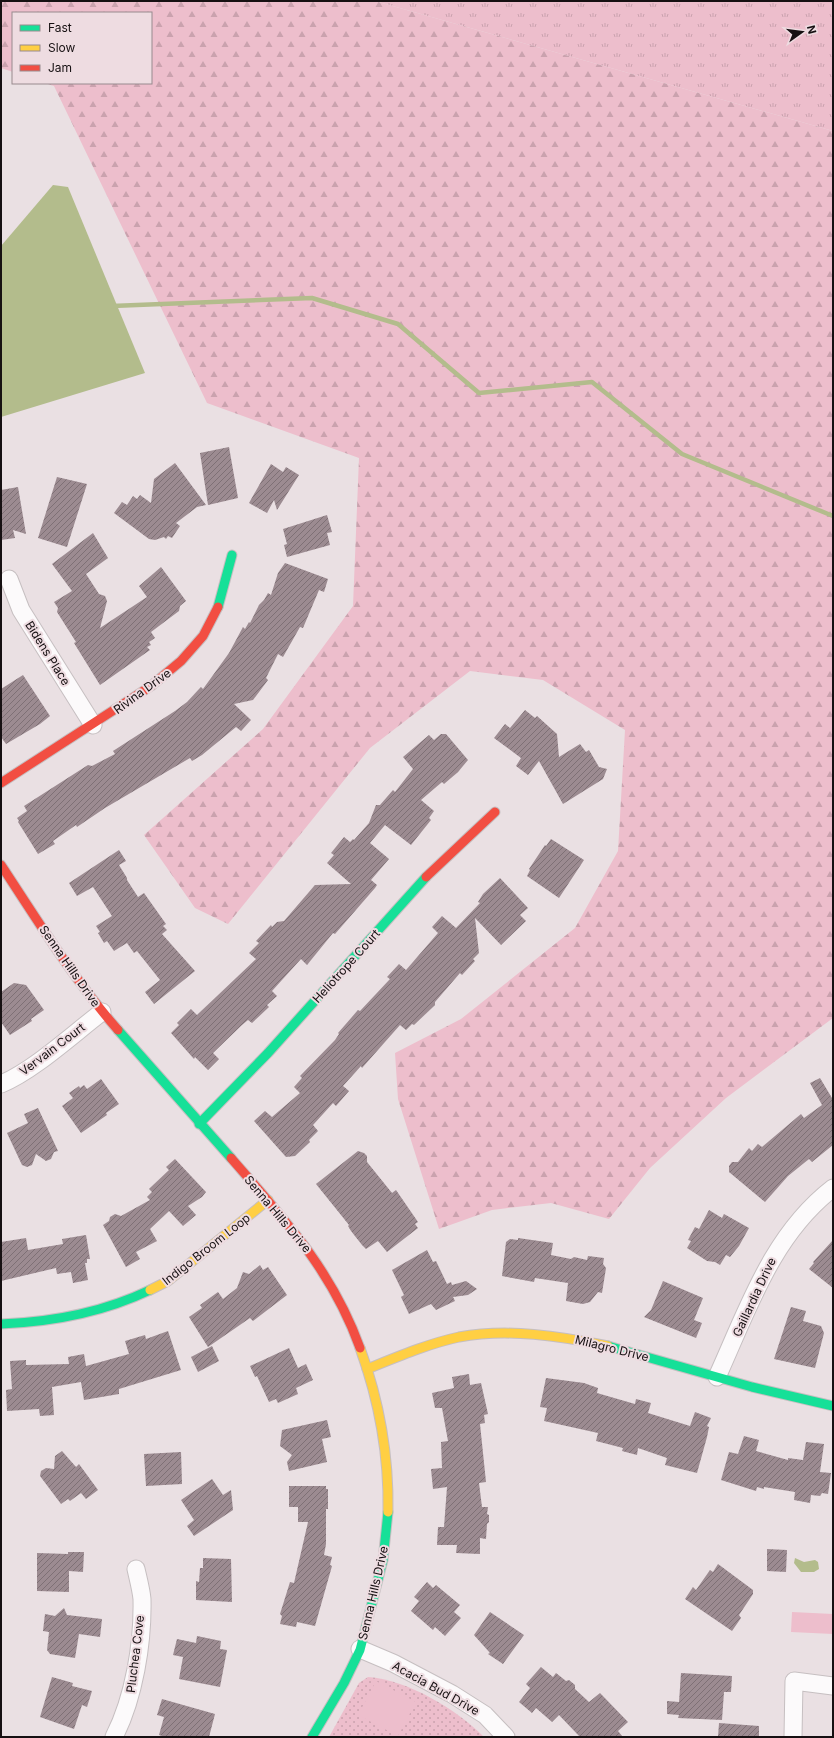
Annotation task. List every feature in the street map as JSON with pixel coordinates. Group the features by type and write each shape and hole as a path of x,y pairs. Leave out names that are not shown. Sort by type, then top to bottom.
{"street":[{"name":"Rivina Drive","path":"1,783 93,725 151,686 181,661 203,636 220,603 232,555"},
{"name":"Bidens Place","path":"9,579 21,610 93,725"},
{"name":"Heliotrope Court","path":"199,1124 277,1044 351,960 458,845 495,812"},
{"name":"Senna Hills Drive","path":"1,865 54,945 102,1012 199,1124 268,1200 297,1234 317,1261 345,1312 367,1369 380,1421 388,1484 387,1533 379,1578 360,1650 312,1737"},
{"name":"Vervain Court","path":"1,1084 11,1080 102,1012"},
{"name":"Gaillardia Drive","path":"717,1377 763,1274 781,1244 802,1216 833,1188"},
{"name":"Indigo Broom Loop","path":"1,1324 35,1323 93,1311 127,1301 168,1281 268,1200"},
{"name":"Milagro Drive","path":"367,1369 445,1340 475,1335 518,1334 572,1338 605,1344 796,1400 833,1406"},
{"name":"Pluchea Cove","path":"114,1737 131,1694 138,1653 142,1598 136,1569"},
{"name":"Acacia Bud Drive","path":"360,1650 392,1663 452,1694 485,1715 506,1737"},
{"path":"793,1737 794,1681 833,1686"}],"green space":[{"path":"1,1 375,1 833,131 833,1018 726,1098 650,1168 609,1219 551,1203 492,1210 439,1229 398,1099 395,1053 461,1019 575,928 618,851 625,730 543,680 470,671 370,748 228,924 195,908 144,835 263,729 353,606 359,458 207,403 54,86 48,84 152,84 152,12 12,12 12,72 1,68"},
{"path":"375,1 833,1 833,131"},
{"path":"792,1612 833,1614 833,1634 791,1632"},
{"path":"368,1677 383,1679 415,1690 460,1716 484,1737 329,1737 359,1683"},
{"path":"376,1681 416,1702 398,1736 358,1715"}],"shaded area":[{"path":"53,185 68,187 145,373 1,417 1,246"},
{"path":"795,1558 804,1562 815,1560 818,1562 819,1569 814,1572 801,1572 794,1563"}],"building":[{"path":"229,447 238,498 208,505 200,453"},
{"path":"175,463 206,505 197,507 176,523 180,526 172,538 168,536 166,539 164,537 155,540 149,539 114,513 122,502 127,505 133,496 137,499 140,495 151,503 154,479"},
{"path":"271,464 283,472 286,467 299,475 277,510 274,500 267,513 249,503"},
{"path":"57,477 87,484 67,547 38,538"},
{"path":"18,487 26,534 13,530 15,538 1,540 1,490"},
{"path":"327,515 332,532 327,533 330,545 287,557 284,545 287,544 283,529"},
{"path":"93,533 108,558 86,574 99,594 105,596 107,601 100,628 147,597 139,586 161,567 186,601 180,606 179,611 151,632 155,638 149,642 151,645 147,647 150,650 100,685 57,612 58,608 54,602 72,591 52,564"},
{"path":"285,563 328,579 324,592 319,590 303,628 300,627 283,657 278,654 266,678 268,680 253,700 234,704 251,720 241,731 236,727 202,755 192,761 190,758 105,808 77,827 76,825 53,841 55,844 38,854 18,822 19,821 17,818 27,811 24,806 88,765 92,766 115,754 113,751 175,711 187,702 201,687 203,689 229,653 243,627 245,629 249,622 250,623 259,605 268,593 271,595 278,573"},
{"path":"23,675 50,716 40,724 6,744 1,737 1,689"},
{"path":"525,710 535,718 537,716 557,734 559,757 580,744 586,752 589,750 599,767 607,769 603,779 563,804 539,761 528,775 516,766 521,758 494,738 505,724 510,728"},
{"path":"441,734 446,734 468,760 458,772 444,784 442,782 421,800 434,811 429,818 431,820 411,845 385,825 370,843 389,859 371,880 377,885 375,888 335,934 333,933 307,965 301,959 272,991 277,996 267,1005 269,1007 252,1023 248,1020 213,1053 219,1059 208,1070 195,1057 194,1059 171,1033 179,1025 177,1023 191,1009 197,1015 256,959 249,953 259,943 256,941 271,925 272,927 277,922 284,921 315,885 351,884 327,863 334,855 331,853 344,837 350,842 353,839 354,840 369,823 376,805 380,805 393,790 395,792 413,769 403,757 429,735 434,740"},
{"path":"551,839 584,860 559,898 527,876 530,870 529,869 545,845 546,846"},
{"path":"119,850 126,861 119,865 127,880 138,897 144,893 166,924 163,926 167,930 162,934 195,971 154,1004 145,992 160,980 137,951 134,953 127,943 114,951 107,941 104,943 96,926 112,916 93,887 77,896 69,883"},
{"path":"500,878 528,908 520,915 526,921 501,945 475,918 479,953 473,959 475,961 462,975 460,973 435,1002 435,1005 414,1025 412,1024 406,1030 400,1025 362,1068 361,1066 343,1086 349,1091 336,1106 333,1103 313,1125 318,1131 309,1140 310,1142 295,1156 286,1157 254,1121 265,1111 272,1117 300,1093 294,1087 302,1078 300,1076 335,1040 339,1034 338,1033 358,1010 360,1011 390,979 387,977 399,964 406,970 438,933 432,927 442,916 456,928 480,903 478,902 483,894"},
{"path":"14,983 26,985 44,1010 31,1019 32,1021 10,1035 1,1022 1,992"},
{"path":"820,1078 832,1098 833,1097 833,1145 812,1162 809,1159 788,1176 765,1202 729,1172 729,1166 732,1162 738,1162 749,1148 752,1151 758,1144 762,1147 801,1114 804,1118 822,1105 810,1083"},
{"path":"101,1079 119,1104 106,1113 107,1115 81,1133 62,1106 73,1098 69,1093 79,1086 80,1088 84,1085 87,1089"},
{"path":"38,1108 58,1151 54,1152 51,1159 46,1161 36,1154 32,1165 27,1167 22,1165 7,1133 28,1123 24,1114"},
{"path":"358,1151 367,1156 367,1162 392,1193 396,1190 418,1222 415,1224 418,1228 387,1252 378,1241 366,1249 316,1184"},
{"path":"175,1159 206,1192 202,1197 188,1206 196,1215 183,1226 169,1211 150,1229 157,1241 136,1252 140,1259 126,1267 103,1225 115,1214 121,1216 150,1200 147,1197 152,1192 149,1189 169,1170 166,1167"},
{"path":"709,1210 722,1218 724,1214 749,1228 739,1246 730,1257 726,1255 720,1265 715,1262 707,1261 687,1248 691,1241 688,1240 695,1227 699,1229"},
{"path":"86,1235 90,1259 87,1259 87,1263 85,1263 88,1280 73,1283 71,1272 57,1274 56,1268 1,1281 1,1242 26,1238 28,1250 63,1244 62,1239"},
{"path":"518,1238 553,1243 551,1255 571,1259 574,1257 587,1260 588,1256 604,1258 603,1264 606,1268 602,1293 598,1292 590,1302 583,1304 566,1301 568,1283 535,1278 534,1282 502,1276 506,1242 510,1239 518,1240"},
{"path":"833,1240 833,1288 809,1269 814,1263 813,1262"},
{"path":"427,1250 433,1262 436,1261 447,1284 451,1282 452,1285 466,1281 477,1289 468,1295 453,1297 455,1301 436,1310 431,1304 409,1314 401,1297 404,1295 392,1270"},
{"path":"260,1265 263,1270 268,1267 287,1295 253,1321 250,1318 208,1347 189,1317 202,1308 200,1305 218,1292 223,1299 237,1288 243,1272 249,1274"},
{"path":"663,1281 703,1298 694,1320 702,1323 696,1338 644,1317 651,1310"},
{"path":"791,1307 806,1311 803,1321 821,1326 824,1333 815,1368 774,1359"},
{"path":"168,1331 181,1370 119,1389 119,1394 84,1400 81,1382 52,1387 54,1415 40,1416 39,1409 7,1411 6,1390 12,1389 10,1361 26,1360 26,1365 69,1364 68,1357 84,1354 86,1366 129,1354 125,1341 145,1335 146,1339"},
{"path":"212,1346 219,1361 198,1372 191,1357"},
{"path":"289,1348 298,1368 306,1364 313,1380 296,1388 298,1394 278,1403 276,1399 269,1402 257,1376 255,1377 250,1366"},
{"path":"469,1374 470,1385 481,1383 488,1414 484,1415 485,1423 480,1424 486,1482 479,1483 482,1507 488,1507 487,1514 489,1515 489,1522 487,1524 486,1539 480,1538 480,1554 456,1553 457,1545 437,1545 438,1527 444,1527 447,1487 433,1489 431,1469 442,1468 441,1442 448,1441 442,1408 435,1408 432,1393 454,1388 452,1377"},
{"path":"546,1378 584,1383 598,1388 597,1393 635,1404 636,1399 651,1403 648,1413 690,1426 695,1412 711,1418 707,1426 709,1427 707,1437 697,1473 665,1465 667,1458 638,1448 637,1455 622,1451 623,1448 596,1441 598,1433 544,1421 547,1408 540,1407"},
{"path":"327,1420 331,1437 322,1439 327,1462 289,1471 287,1462 292,1455 280,1446 282,1430"},
{"path":"744,1436 759,1440 756,1451 788,1460 788,1458 803,1460 806,1442 824,1444 820,1472 831,1473 828,1494 822,1493 820,1496 811,1495 810,1503 794,1500 795,1492 764,1487 764,1489 757,1487 756,1491 721,1480 729,1452 738,1454"},
{"path":"62,1451 76,1467 79,1464 98,1490 86,1499 81,1493 70,1501 68,1499 61,1504 40,1476 41,1471 46,1468 54,1469 55,1456"},
{"path":"181,1452 182,1484 146,1486 144,1454"},
{"path":"212,1479 223,1495 231,1490 233,1510 194,1536 187,1526 194,1520 181,1500"},
{"path":"289,1486 326,1486 326,1489 328,1489 328,1509 326,1509 326,1544 324,1555 332,1557 330,1565 332,1566 315,1626 297,1622 296,1627 280,1624 282,1616 280,1614 290,1582 294,1583 308,1522 298,1522 298,1507 289,1507"},
{"path":"767,1549 787,1550 786,1572 767,1571"},
{"path":"68,1552 84,1552 83,1572 69,1571 69,1592 37,1591 37,1553 68,1554"},
{"path":"203,1558 231,1559 232,1602 196,1600 196,1581 199,1582 200,1568 203,1568"},
{"path":"718,1564 753,1590 753,1594 739,1615 741,1618 732,1631 685,1599 693,1587 696,1590 710,1570 713,1572"},
{"path":"427,1582 433,1588 436,1585 460,1605 454,1612 461,1618 445,1636 435,1627 433,1630 411,1611 419,1601 414,1597"},
{"path":"64,1608 67,1615 102,1619 100,1637 79,1634 75,1658 50,1654 47,1650 49,1632 43,1631 45,1614 55,1616"},
{"path":"490,1612 524,1635 503,1664 488,1654 490,1653 474,1635"},
{"path":"197,1636 221,1641 220,1649 227,1650 220,1687 179,1679 183,1657 173,1655 177,1639 196,1643"},
{"path":"541,1667 553,1677 556,1673 566,1681 569,1680 575,1685 575,1689 589,1702 600,1693 628,1722 618,1731 623,1737 580,1737 559,1715 552,1722 536,1708 532,1713 519,1702 530,1688 526,1684"},
{"path":"681,1673 732,1676 731,1692 724,1692 722,1720 678,1718 679,1715 667,1714 667,1701 679,1702"},
{"path":"52,1677 73,1683 72,1686 92,1691 87,1707 82,1705 74,1729 40,1717"},
{"path":"162,1699 215,1714 209,1737 165,1737 159,1735 164,1717 157,1715"},
{"path":"719,1723 759,1726 759,1737 718,1737"}],"waterway":[{"path":"112,306 312,298 398,324 479,393 592,382 682,454 833,516"}],"traffic: fast":[{"path":"218,607 232,555"},
{"path":"199,1124 268,1053 426,877"},
{"path":"118,1030 231,1158"},
{"path":"1,1324 39,1321 96,1310 132,1298 150,1290"},
{"path":"608,1346 752,1387 833,1406"},
{"path":"312,1737 344,1683 360,1650 383,1560 388,1512"}],"traffic: slow":[{"path":"150,1290 168,1281 268,1200"},
{"path":"367,1369 435,1343 478,1334 534,1334 608,1346"},
{"path":"360,1348 373,1388 382,1429 387,1470 388,1512"}],"traffic: jam":[{"path":"1,783 151,686 181,661 203,636 218,607"},
{"path":"426,877 495,812"},
{"path":"1,865 71,971 118,1030"},
{"path":"231,1158 288,1224 321,1270 349,1320 360,1348"}]}
